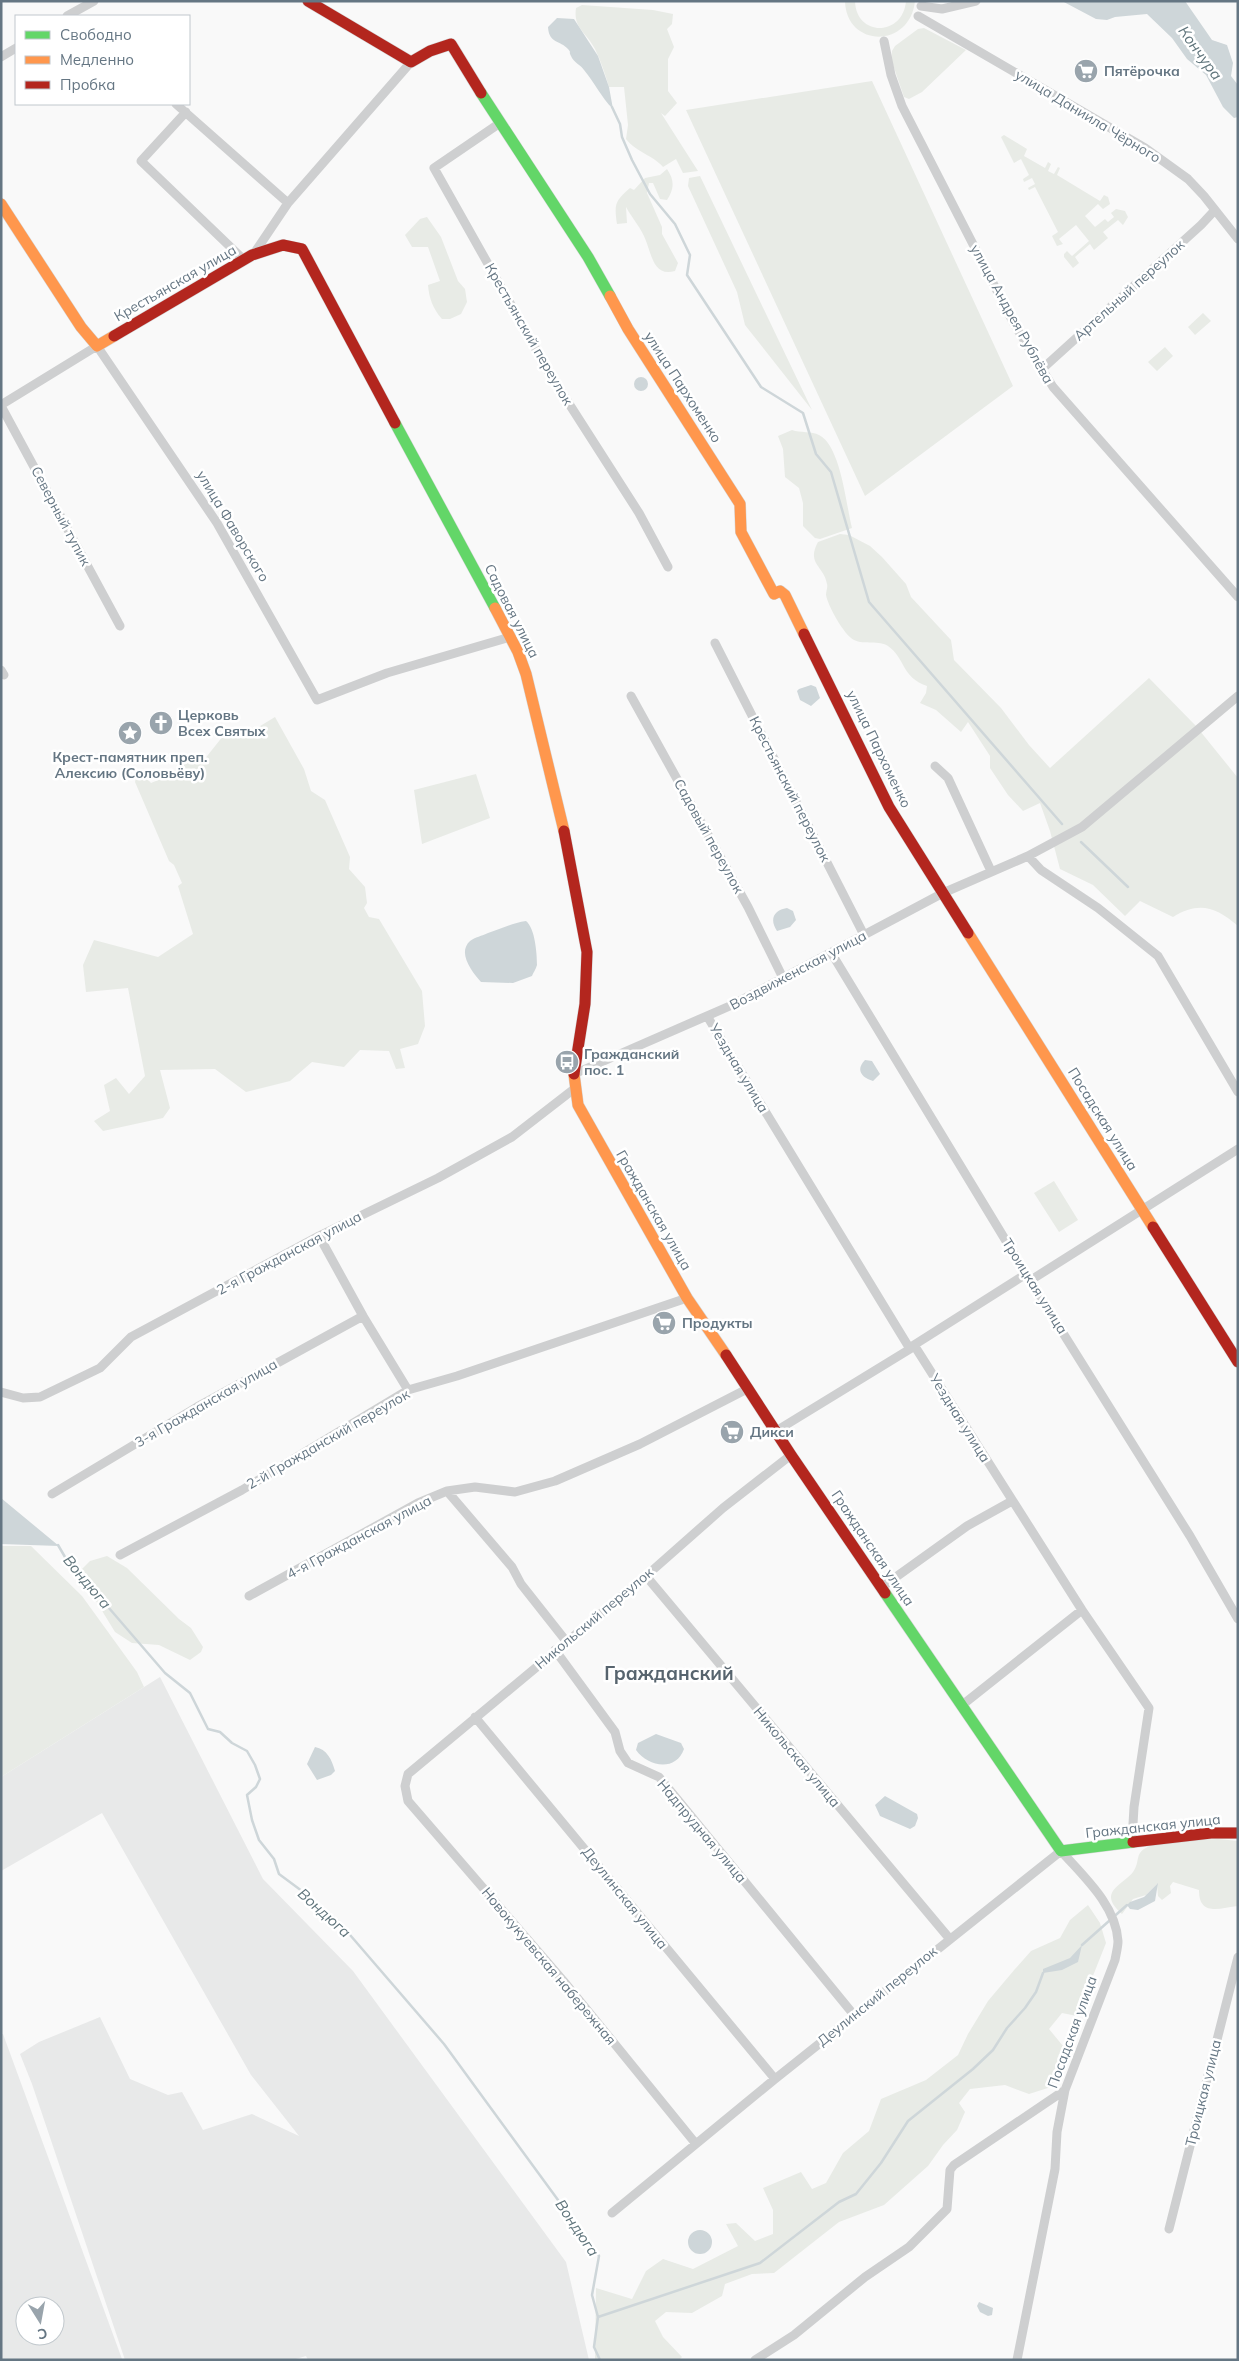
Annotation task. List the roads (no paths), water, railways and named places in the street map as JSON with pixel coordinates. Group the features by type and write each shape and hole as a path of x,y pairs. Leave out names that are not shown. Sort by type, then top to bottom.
{"street":[{"path":"72,15 94,1"},
{"path":"308,1 411,62"},
{"path":"920,6 942,9 976,1"},
{"name":"улица Даниила Чёрного","path":"918,16 1145,148 1188,179 1238,239"},
{"name":"улица Андрея Рублёва","path":"884,41 891,75 902,106 1013,322 1041,370 1070,408 1238,597"},
{"name":"улица Пархоменко","path":"411,62 430,51 451,44 500,123 588,256 628,329 740,504 741,532 774,594 780,591 785,595 889,807 943,893"},
{"path":"1,57 15,49"},
{"name":"Крестьянская улица","path":"1,405 97,346 248,258 288,203 411,62"},
{"path":"177,105 288,203"},
{"path":"186,112 141,161 248,258"},
{"name":"Крестьянский переулок","path":"500,123 434,168 550,374 638,513 668,567"},
{"name":"улица Фаворского","path":"1,204 81,327 97,346 217,523 317,700 387,673 510,637"},
{"name":"Артельный переулок","path":"1041,370 1201,225 1215,210"},
{"name":"Садовая улица","path":"248,258 273,246 294,244 302,249 518,652 526,674 562,822 587,952 585,1004 574,1074 574,1089 578,1105"},
{"name":"Северный тупик","path":"1,405 120,626"},
{"name":"Крестьянский переулок","path":"715,643 864,935"},
{"name":"Садовый переулок","path":"631,696 748,907 783,978"},
{"name":"Воздвиженская улица","path":"574,1074 732,1005 832,954 943,893 1028,856 1082,827 1238,696"},
{"path":"935,766 948,778 991,871"},
{"path":"1028,856 1041,870 1098,908 1158,956 1238,1092"},
{"name":"Посадская улица","path":"943,893 1238,1362"},
{"name":"Троицкая улица","path":"832,954 1190,1536 1238,1619"},
{"name":"Уездная улица","path":"707,1016 912,1347 1082,1610 1149,1708 1134,1808 1132,1841"},
{"name":"2-я Гражданская улица","path":"1,1392 23,1398 40,1397 100,1368 131,1337 319,1236 438,1178 512,1138 574,1089"},
{"name":"Гражданская улица","path":"578,1105 688,1298 749,1388 791,1455 1061,1851 1132,1841 1211,1833 1238,1833"},
{"path":"776,1431 912,1347 1143,1210 1238,1149"},
{"path":"319,1236 363,1316 408,1390"},
{"name":"2-й Гражданский переулок","path":"120,1556 242,1490 408,1390 688,1298"},
{"name":"3-я Гражданская улица","path":"52,1494 197,1407 363,1316"},
{"name":"4-я Гражданская улица","path":"249,1596 418,1503 447,1491 475,1487 515,1492 555,1481 640,1444 749,1388"},
{"name":"Никольский переулок","path":"405,1786 408,1774 646,1576 723,1508 791,1455"},
{"path":"447,1491 512,1567 521,1584 566,1641"},
{"path":"882,1587 967,1526 1012,1501"},
{"name":"Никольская улица","path":"646,1576 949,1938"},
{"path":"961,1706 1082,1610"},
{"name":"Надпрудная улица","path":"556,1650 616,1732 620,1751 628,1763 659,1778 854,2015"},
{"name":"Деулинская улица","path":"475,1717 775,2079"},
{"name":"Новокукуевская набережная","path":"405,1786 408,1801 566,1984 696,2144"},
{"name":"Посадская улица","path":"1017,2360 1055,2169 1057,2132 1065,2090 1115,1960 1118,1941 1113,1918 1100,1896 1061,1851"},
{"name":"Деулинский переулок","path":"612,2214 949,1938 1061,1851"},
{"name":"Троицкая улица","path":"1169,2229 1238,1957"},
{"path":"755,2360 794,2335 865,2277 915,2241 947,2209 950,2170 954,2165 1065,2090"}],"water":[{"name":"Кончура","path":"1062,1 1185,1 1212,40 1227,45 1233,63 1231,76 1238,85 1238,117 1234,118 1223,107 1206,75 1187,59 1172,38 1147,14 1115,17 1107,20 1096,19"},
{"path":"557,18 574,19 598,56 609,87 613,109 583,68 572,58 570,51 550,36 548,27"},
{"path":"638,377 644,377 648,384 644,391 638,391 634,387 634,381"},
{"path":"811,685 816,687 820,698 811,706 800,700 797,691"},
{"path":"787,908 793,911 796,920 790,927 777,931 773,923 774,916 779,911"},
{"path":"526,921 532,929 536,948 537,965 532,976 513,983 481,982 467,962 465,957 466,946 476,938"},
{"path":"865,1060 872,1061 880,1074 873,1081 861,1073 860,1067"},
{"path":"1,1498 59,1546 1,1544"},
{"path":"656,1734 681,1743 684,1749 675,1761 668,1764 654,1763 641,1756 636,1750 638,1743"},
{"path":"315,1747 323,1750 328,1756 335,1771 331,1775 317,1780 307,1764"},
{"path":"885,1796 917,1814 918,1818 915,1826 910,1829 880,1816 875,1805"},
{"path":"1158,1883 1155,1901 1138,1910 1130,1909 1127,1905 1130,1902 1144,1897"},
{"path":"1082,1945 1078,1962 1062,1970 1043,1973 1043,1969 1070,1958"},
{"path":"695,2230 705,2230 712,2237 712,2247 705,2254 695,2254 688,2247 688,2237"},
{"path":"979,2302 993,2308 992,2315 988,2316 980,2312 977,2306"}],"waterway":[{"path":"612,107 632,160 650,194 675,224 690,255 687,275 761,387 803,413 816,454 831,472 869,602 1062,824"},
{"path":"1081,842 1128,887"},
{"name":"Вондюга","path":"58,1545 65,1557 165,1673 190,1693 208,1729 220,1732 232,1743 247,1751 260,1779 256,1787 247,1795 252,1820 259,1840 274,1859 279,1874 338,1921 444,2044 599,2256 592,2295 598,2317 594,2347 600,2360"},
{"path":"1082,1945 1127,1905"},
{"path":"598,2317 760,2263 839,2202 856,2194 881,2163 908,2121 973,2069 993,2050 1007,2028 1036,1992 1043,1973"}],"place":[{"name":"Пятёрочка","path":"1086,71"},
{"name":"Церковь Всех Святых","path":"161,723"},
{"name":"Крест-памятник преп. Алексию (Соловьёву)","path":"130,733"},
{"name":"Гражданский пос. 1","path":"567,1062"},
{"name":"Продукты","path":"664,1323"},
{"name":"Дикси","path":"732,1432"}],"district":[{"name":"Гражданский","path":"669,1673"}]}
